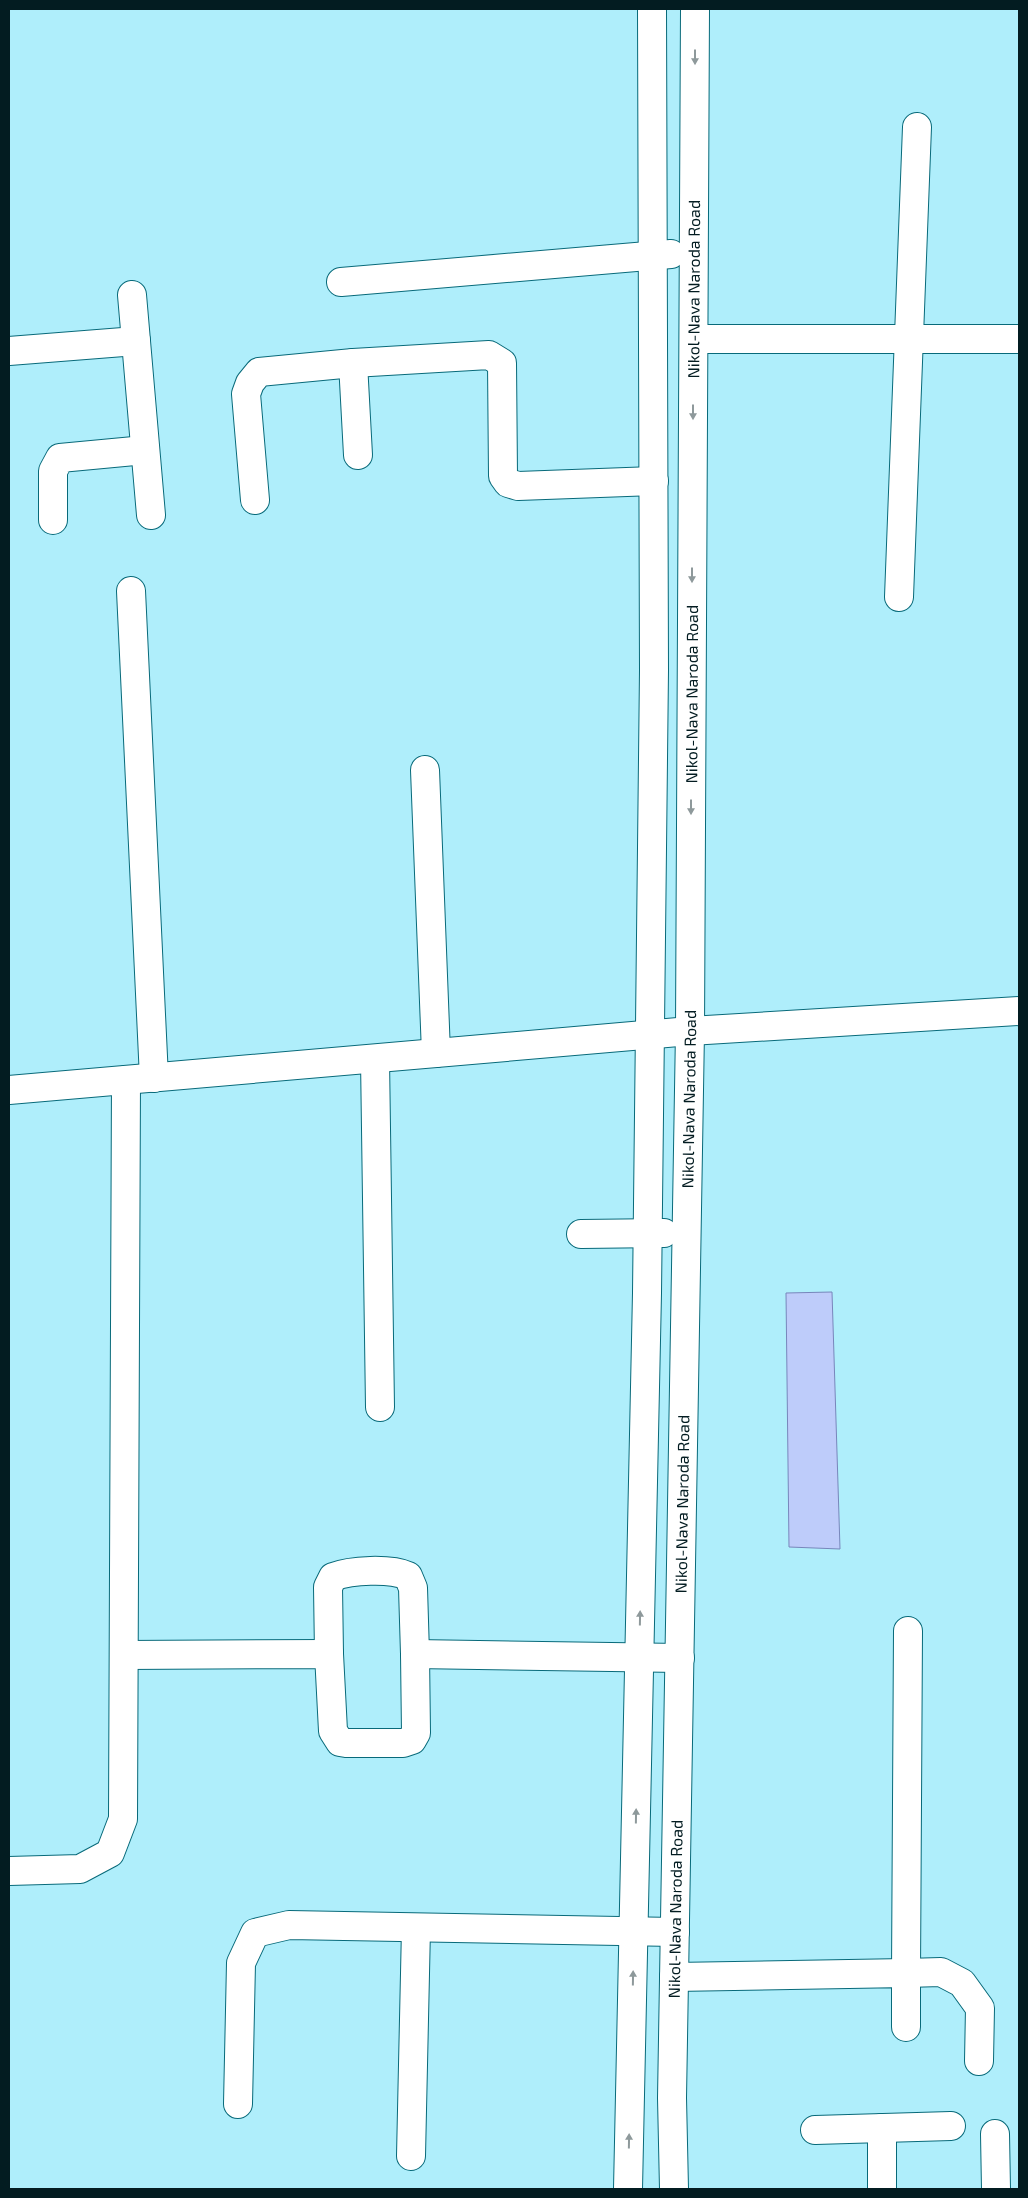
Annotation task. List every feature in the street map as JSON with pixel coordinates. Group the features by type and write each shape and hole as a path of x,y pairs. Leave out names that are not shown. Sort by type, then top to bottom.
{"street":[{"path":"628,2189 650,1035 654,670 652,9"},
{"name":"Nikol-Nava Naroda Road","path":"674,2189 672,2098 690,1032 695,9"},
{"path":"899,597 917,127"},
{"path":"341,282 694,252"},
{"path":"132,295 151,515"},
{"path":"694,339 1019,338"},
{"path":"9,351 136,341"},
{"path":"255,500 246,394 250,383 259,372 353,363 489,355 502,363 503,476 508,483 518,486 654,481"},
{"path":"353,363 358,455"},
{"path":"54,520 53,471 60,458 145,450"},
{"path":"131,591 154,1078"},
{"path":"425,770 436,1053"},
{"path":"9,1090 650,1035 1019,1012"},
{"path":"375,1059 380,1407"},
{"path":"9,1871 80,1869 110,1854 123,1819 126,1080"},
{"path":"581,1234 687,1232"},
{"path":"398,1572 408,1576 413,1588 415,1654 416,1733 412,1740 403,1743 340,1742 333,1732 329,1654 328,1587 333,1577 344,1573 398,1572"},
{"path":"906,2027 908,1631"},
{"path":"124,1655 329,1654"},
{"path":"415,1654 680,1658"},
{"path":"238,2104 241,1963 255,1933 289,1924 675,1932"},
{"path":"411,2156 416,1928"},
{"path":"674,1977 941,1972 962,1983 980,2008 979,2061"},
{"path":"814,2130 951,2126"},
{"path":"882,2128 882,2189"},
{"path":"996,2134 996,2189"}],"building":[{"path":"832,1292 840,1549 789,1547 786,1293"}]}
